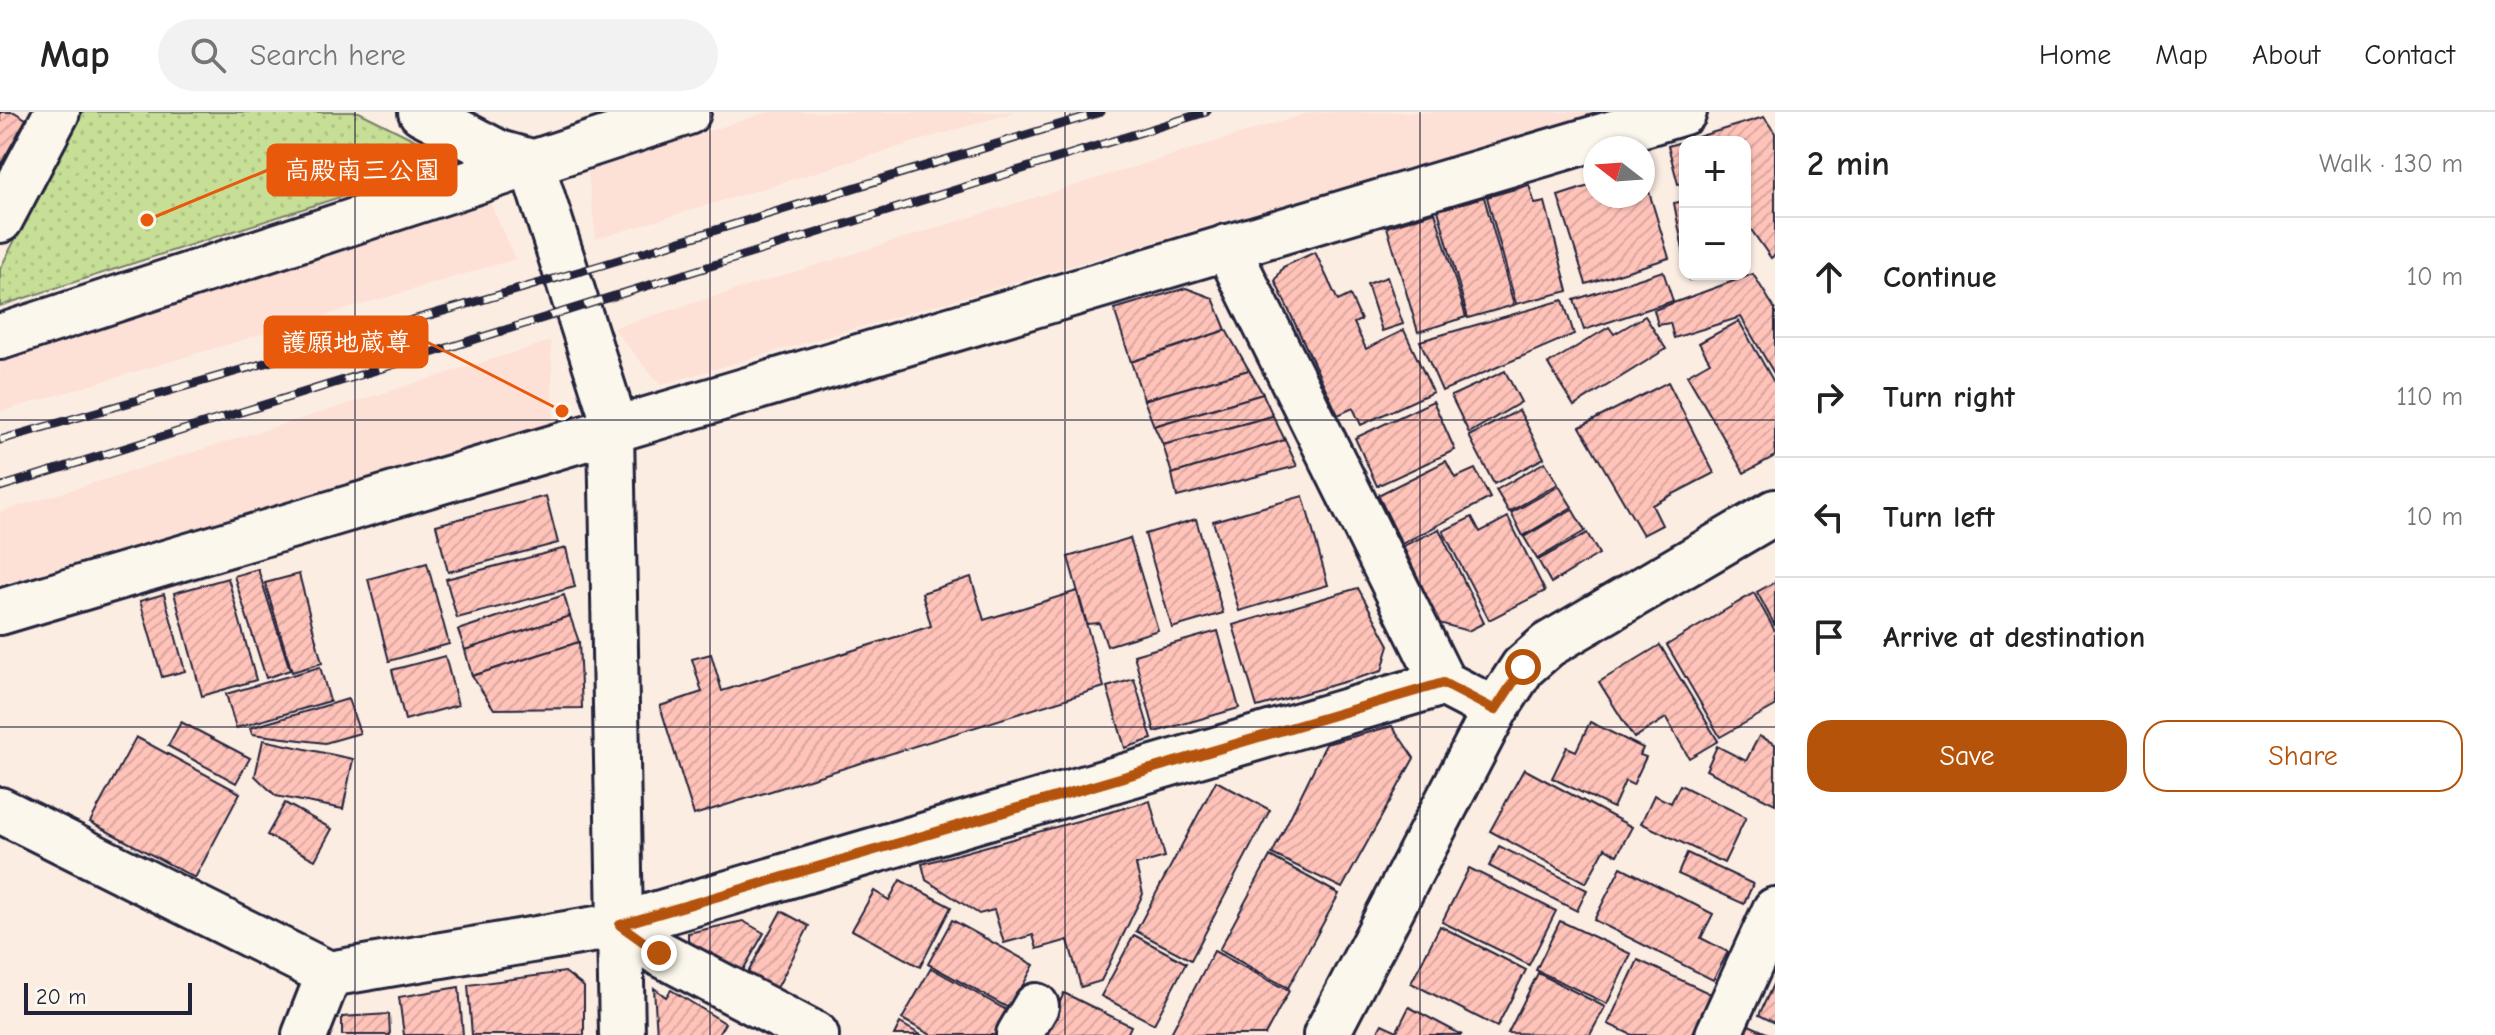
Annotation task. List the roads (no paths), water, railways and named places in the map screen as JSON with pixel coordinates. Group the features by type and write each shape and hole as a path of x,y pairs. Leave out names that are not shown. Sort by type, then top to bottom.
{"street":[{"path":"0,220 57,112"},
{"path":"421,112 499,153 531,162"},
{"path":"0,337 687,112"},
{"path":"0,612 1684,112"},
{"path":"531,162 610,410 622,1035"},
{"path":"1227,247 1443,683 1495,710"},
{"path":"1326,1035 1495,710 1523,667 1548,645 1775,512"},
{"path":"0,810 329,974 620,925 1443,683"},
{"path":"1718,1035 1775,910"},
{"path":"620,925 659,953 816,1035"},
{"path":"305,1035 329,974"}],"railway":[{"path":"0,440 602,265 1101,112"},
{"path":"0,487 1206,112"}],"place":[{"name":"高殿南三公園","path":"147,220"},
{"name":"護願地蔵尊","path":"562,411"}]}
